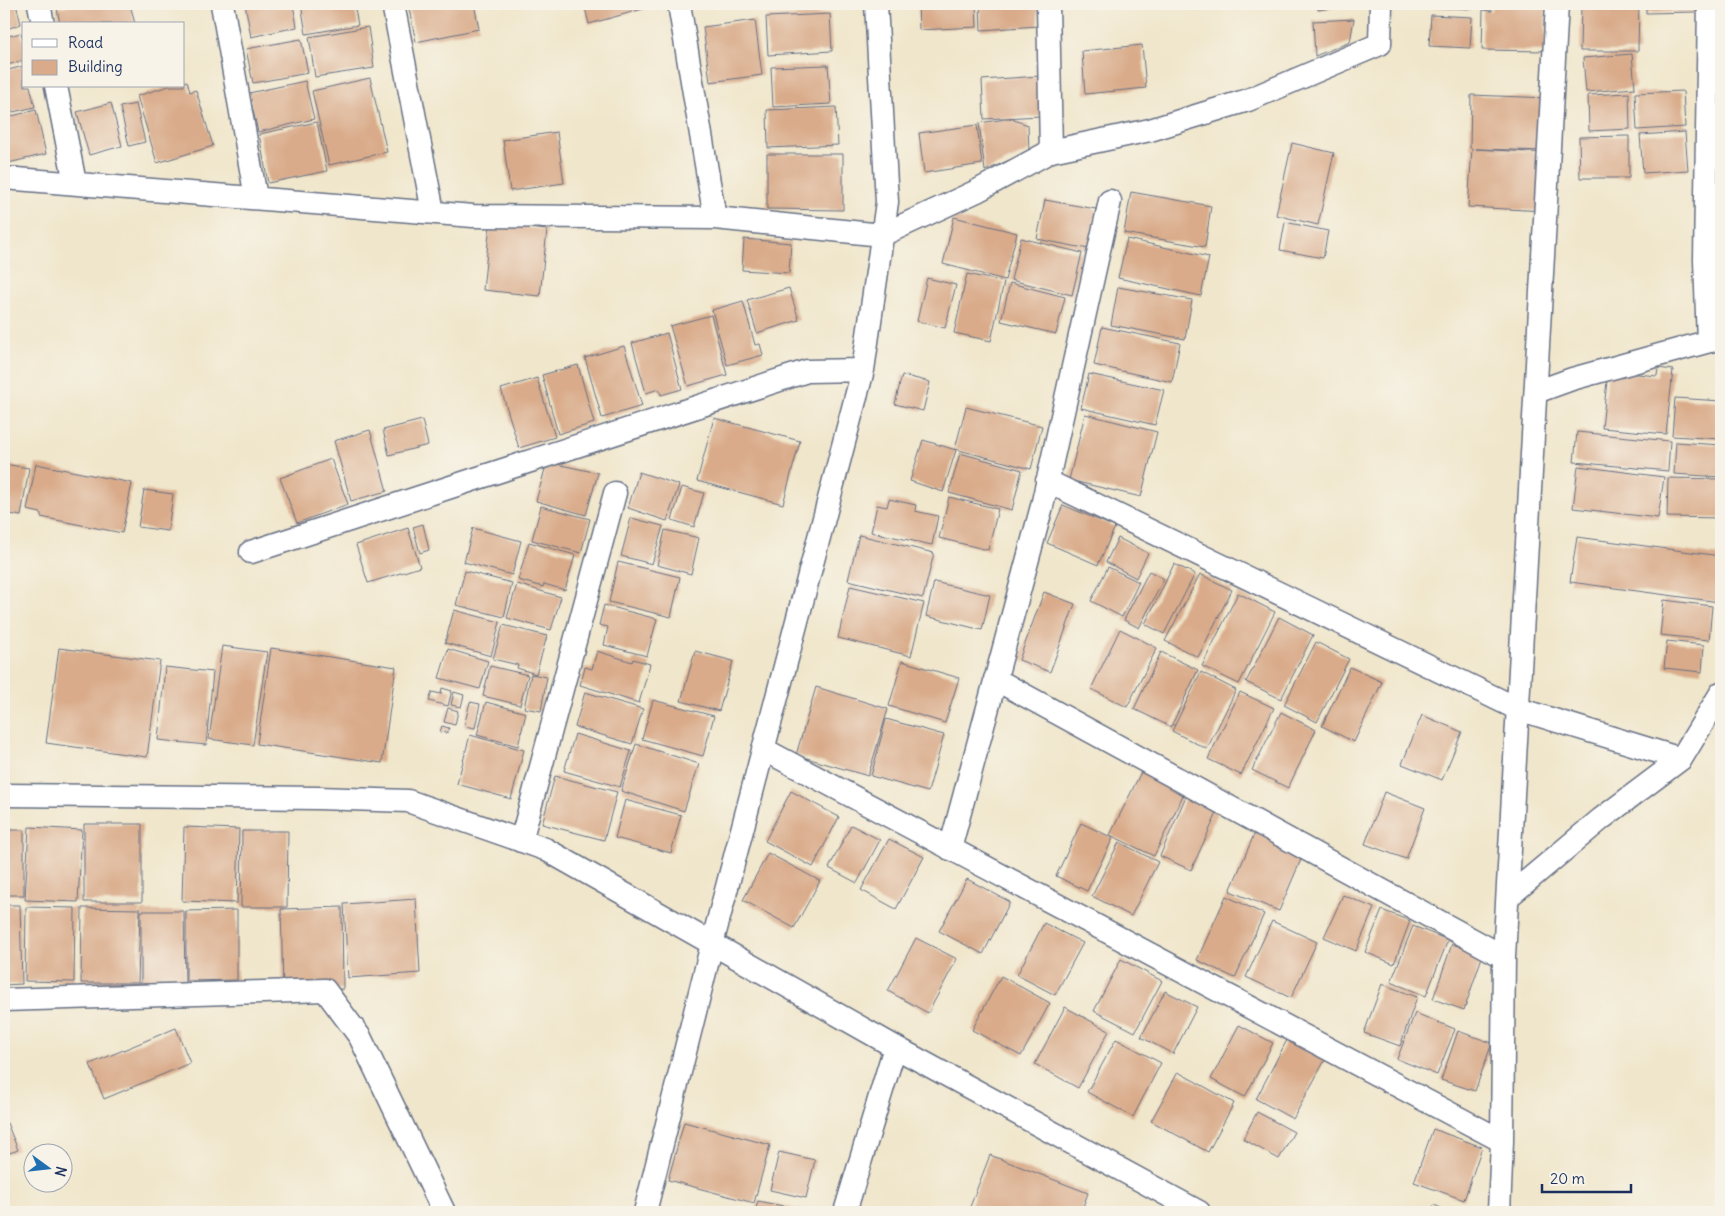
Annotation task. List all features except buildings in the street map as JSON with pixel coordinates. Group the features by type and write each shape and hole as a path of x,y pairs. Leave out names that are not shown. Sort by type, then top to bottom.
{"street":[{"path":"39,4 43,22"},
{"path":"222,4 256,198"},
{"path":"393,4 433,212"},
{"path":"679,4 715,218"},
{"path":"645,1212 712,944 863,370 887,202 876,4"},
{"path":"1048,4 1051,150"},
{"path":"4,178 473,216 715,218 882,235 978,191 1051,150 1150,130 1248,100 1380,44 1381,4"},
{"path":"1499,1212 1502,1141 1504,957 1557,4"},
{"path":"1536,392 1572,379 1715,340 1705,260 1709,4"},
{"path":"56,88 75,183"},
{"path":"950,848 1047,481 1110,201"},
{"path":"251,552 807,371 863,370"},
{"path":"1047,481 1518,709 1682,759"},
{"path":"521,841 615,492"},
{"path":"995,679 1504,957"},
{"path":"1508,897 1601,818 1682,759 1721,693"},
{"path":"763,749 1502,1141"},
{"path":"4,795 318,798 408,801 545,849 895,1047 1199,1212"},
{"path":"4,1000 325,990 360,1037 444,1212"},
{"path":"845,1212 895,1047"}]}
